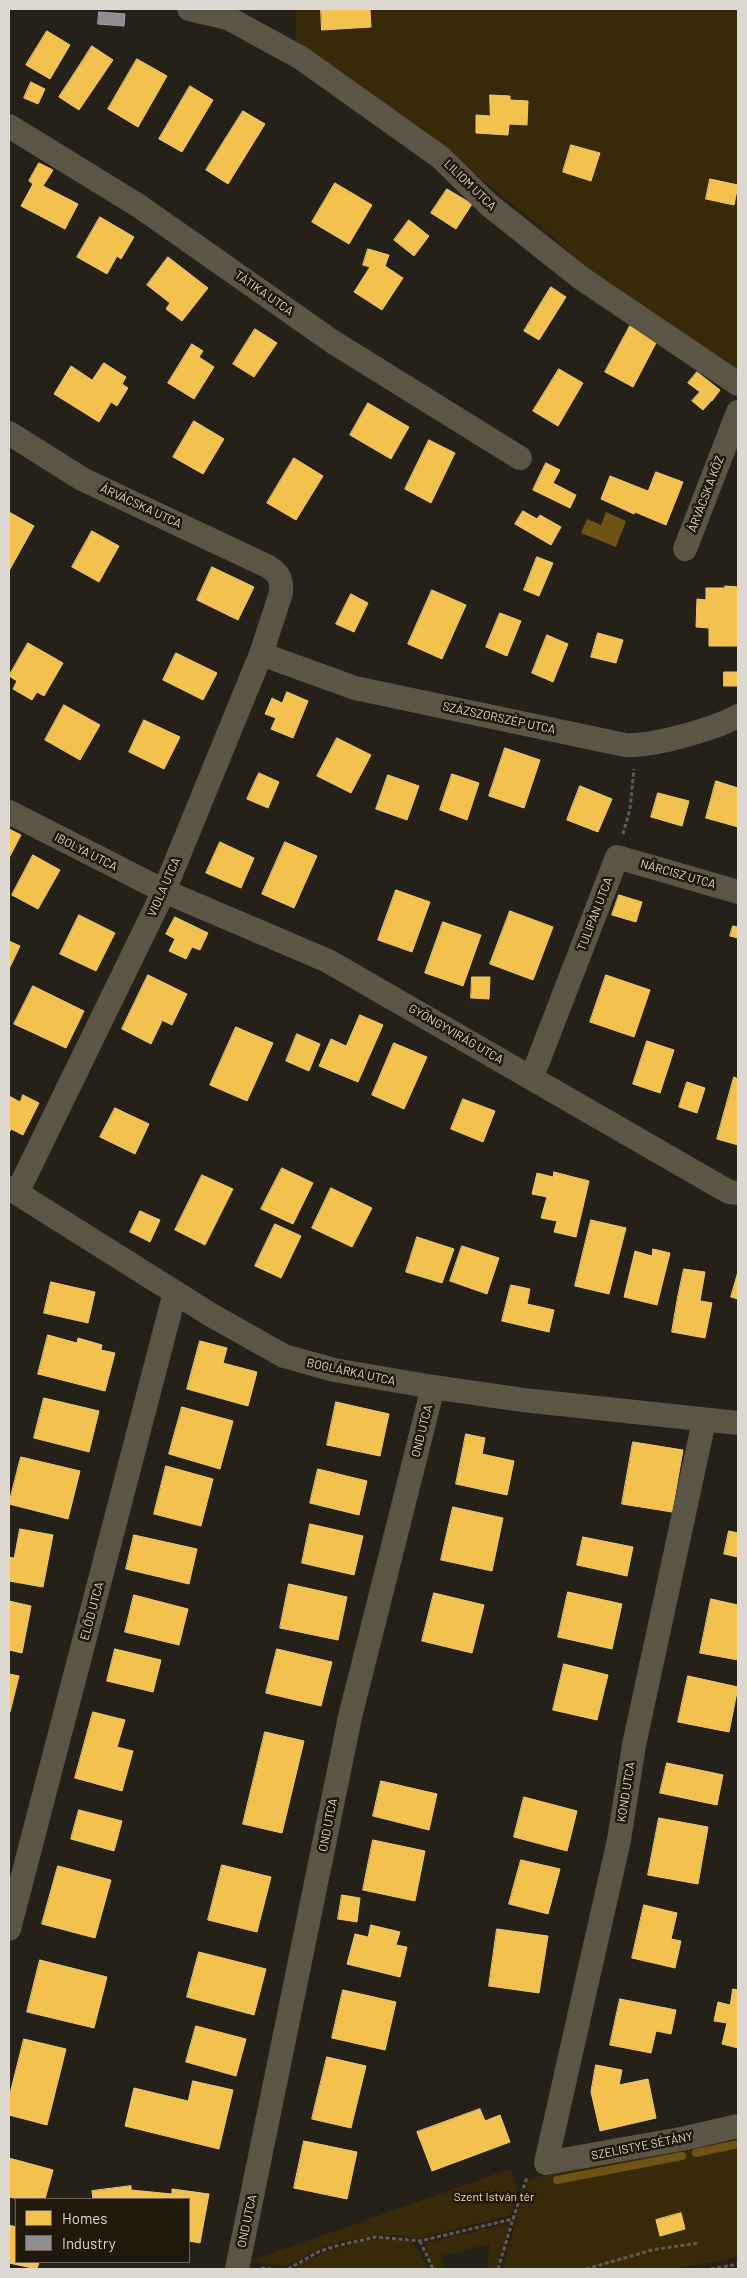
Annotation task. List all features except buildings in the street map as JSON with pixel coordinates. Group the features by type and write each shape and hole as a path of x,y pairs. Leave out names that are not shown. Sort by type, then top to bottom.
{"street":[{"name":"LILIOM UTCA","path":"189,9 227,13 301,58 440,157 489,205 581,278 707,361 738,384"},
{"name":"TÁTIKA UTCA","path":"9,126 139,206 333,342 520,458"},
{"name":"ÁRVÁCSKA KÖZ","path":"685,549 738,412"},
{"name":"ÁRVÁCSKA UTCA","path":"9,433 82,479 277,572"},
{"name":"VIOLA UTCA","path":"13,1190 164,890 260,654 281,593 282,583 277,572"},
{"name":"SZÁZSZORSZÉP UTCA","path":"260,654 355,688 625,746 637,746 679,736 738,716"},
{"name":"IBOLYA UTCA","path":"9,812 164,890"},
{"name":"NÁRCISZ UTCA","path":"617,856 738,892"},
{"name":"TULIPÁN UTCA","path":"532,1077 617,856"},
{"name":"GYÖNGYVIRÁG UTCA","path":"164,890 328,961 730,1192 738,1193"},
{"name":"BOGLÁRKA UTCA","path":"13,1190 250,1339 284,1356 334,1370 433,1387 704,1421 738,1423"},
{"name":"ELŐD UTCA","path":"9,1929 175,1292"},
{"name":"OND UTCA","path":"238,2267 350,1717 433,1387"},
{"name":"KOND UTCA","path":"546,2163 619,1840 634,1745 704,1421"},
{"name":"SZELISTYE SÉTÁNY","path":"546,2163 686,2138 738,2126"}],"path":[{"path":"617,856 630,808 637,746"},
{"path":"498,2269 525,2178 546,2163"},
{"path":"288,2269 318,2252 376,2237 420,2241 513,2219"},
{"path":"420,2241 432,2269"},
{"path":"586,2269 652,2250 699,2243"},
{"path":"711,2269 738,2264"}],"green space":[{"path":"296,9 738,9 738,374 591,273 547,232 432,140 344,79 337,68 296,44"},
{"path":"738,2139 738,2257 674,2269 502,2269 527,2182 532,2178"},
{"name":"Szent István tér","path":"510,2169 516,2182 516,2197 511,2215 417,2239 397,2235 377,2235 333,2244 308,2254 292,2264 282,2266 250,2261"},
{"name":"Szent István tér","path":"505,2224 509,2227 496,2269 487,2269 490,2244 442,2256 444,2269 435,2269 425,2250 426,2243"},
{"path":"373,2239 412,2241 429,2269 293,2269 322,2254"}],"shaded area":[{"path":"606,512 626,521 616,547 581,533 587,519 601,525"}],"waterway":[{"path":"696,2153 738,2144"},
{"path":"557,2180 682,2156"}]}
